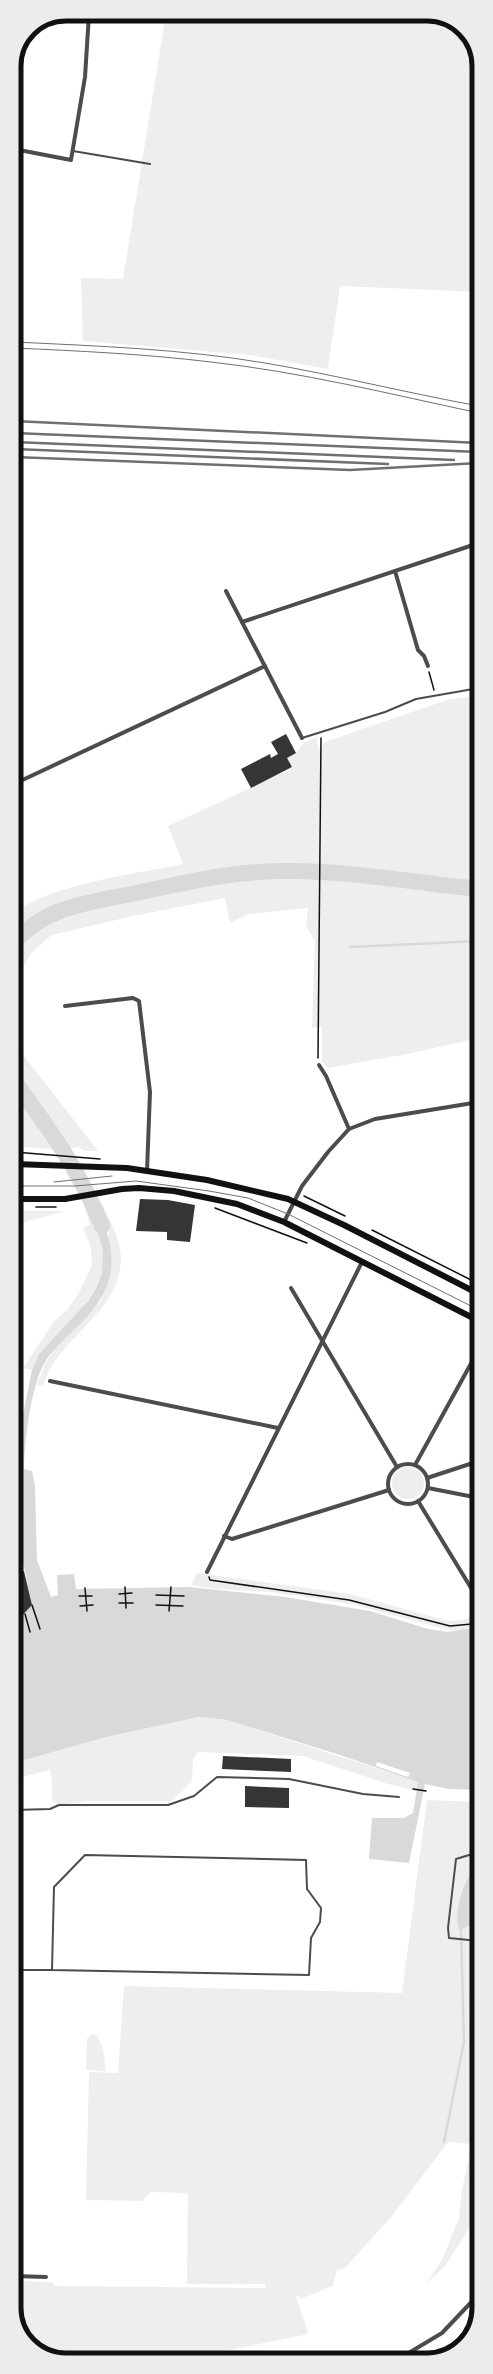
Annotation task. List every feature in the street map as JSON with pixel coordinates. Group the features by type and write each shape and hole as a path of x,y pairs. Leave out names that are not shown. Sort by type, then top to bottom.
{"main road":[{"path":"21,1164 147,1171 241,1187 294,1201 472,1290"},
{"path":"21,1198 65,1199 122,1188 174,1191 238,1204 284,1222 472,1317"}],"street":[{"path":"21,150 71,160 85,77 89,21"},
{"path":"242,622 472,545"},
{"path":"395,571 418,650 424,656 428,666"},
{"path":"226,591 302,738"},
{"path":"21,781 265,666"},
{"path":"65,1006 133,998 140,1000 150,1092 147,1171"},
{"path":"319,1065 326,1076 349,1129"},
{"path":"284,1222 294,1201 320,1162 349,1129 376,1119 472,1103"},
{"path":"207,1572 362,1262"},
{"path":"291,1288 397,1467"},
{"path":"415,1465 472,1362"},
{"path":"50,1381 278,1428"},
{"path":"427,1478 472,1463"},
{"path":"406,1464 415,1465 422,1470 427,1478 428,1488 422,1498 418,1501 407,1503 401,1502 396,1499 389,1490 389,1480 397,1467 406,1464"},
{"path":"428,1488 472,1497"},
{"path":"224,1536 232,1539 389,1490"},
{"path":"418,1501 472,1590"},
{"path":"21,2276 46,2277"},
{"path":"409,2353 442,2333 472,2301"}],"lane":[{"path":"73,151 150,164"},
{"path":"302,738 385,712 416,699 472,689"},
{"path":"21,1810 50,1809 59,1805 168,1805 194,1796 217,1777 289,1779 363,1794 399,1797"},
{"path":"472,1854 456,1859 448,1928 450,1938 472,1941"},
{"path":"21,1970 309,1975 311,1938 320,1922 321,1908 307,1889 306,1860 85,1855 54,1887 52,1970"}],"path":[{"path":"428,666 436,695"},
{"path":"319,732 319,1065"},
{"path":"21,1153 79,1157"},
{"path":"308,1197 348,1218"},
{"path":"212,1207 238,1215 311,1244"},
{"path":"369,1228 472,1280"},
{"path":"207,1572 210,1580 349,1600 450,1626 472,1624"},
{"path":"125,1587 126,1608"},
{"path":"169,1611 170,1587"},
{"path":"85,1588 87,1611"},
{"path":"119,1594 132,1593"},
{"path":"156,1594 184,1596"},
{"path":"79,1596 92,1596"},
{"path":"119,1603 133,1603"},
{"path":"32,1605 40,1629"},
{"path":"80,1606 93,1605"},
{"path":"156,1605 184,1606"},
{"path":"25,1614 30,1632"},
{"path":"414,1789 426,1791"}],"shaded area":[{"path":"165,21 430,21 444,24 459,34 463,39 470,52 472,60 472,292 340,286 328,369 250,355 83,341 81,278 123,279"},
{"path":"472,697 472,1040 407,1054 328,1068 322,1062 322,1027 312,1028 315,941 306,926 308,908 249,914 230,923 225,898 133,916 52,935 32,952 21,970 21,909 30,903 71,887 118,876 183,864 168,826 293,768 287,758 296,753 304,742 317,737 318,750 325,742 450,699"},
{"path":"21,1048 24,1056 98,1151 85,1151 79,1147 58,1150 21,1147 21,1123 23,1122 21,1119"},
{"path":"102,1204 114,1231 121,1252 118,1279 110,1296 99,1311 61,1353 51,1368 43,1386 37,1385 45,1364 56,1347 101,1300 109,1232 97,1205"},
{"path":"97,1205 104,1222 108,1238 111,1252 109,1280 103,1294 94,1308 45,1362 32,1400 27,1429 24,1469 32,1471 35,1486 37,1560 51,1597 58,1595 57,1575 74,1574 76,1589 189,1587 285,1597 370,1611 428,1629 448,1632 472,1628 472,1790 448,1789 425,1784 409,1863 369,1859 372,1818 404,1818 413,1813 418,1782 340,1755 227,1720 199,1717 106,1737 21,1761 21,1617 32,1605 21,1552 21,1425 32,1370 39,1354 88,1301 96,1288 102,1272 103,1251 91,1207"},
{"path":"91,1207 103,1247 102,1271 96,1287 76,1315 41,1355 32,1370 23,1368 55,1320 68,1309 79,1293 92,1265 91,1248 83,1227 90,1225 85,1209"},
{"path":"21,1211 65,1211 21,1223"},
{"path":"408,1467 419,1472 424,1483 419,1494 408,1499 397,1494 392,1483 397,1472"},
{"path":"197,1573 350,1594 449,1621 472,1617 472,1627 459,1631 445,1629 351,1604 271,1592 216,1589 191,1585"},
{"path":"199,1717 227,1720 419,1782 417,1791 388,1784 303,1756 201,1752 197,1753 193,1759 192,1781 172,1801 88,1801 58,1805 52,1801 52,1781 50,1770 21,1777 21,1761 106,1737"},
{"path":"427,1800 472,1802 472,2144 448,2142 392,2216 345,2268 337,2270 333,2286 300,2299 299,2296 296,2297 308,2332 304,2335 215,2353 63,2353 46,2348 34,2340 23,2322 21,2314 21,2281 52,2282 55,2286 266,2288 265,2284 187,2284 188,2193 151,2192 142,2201 86,2200 89,2072 118,2073 124,1986 402,1993"},
{"path":"472,1871 472,1925 459,1930 459,1903"},
{"path":"95,2034 102,2046 105,2071 86,2070 87,2039 90,2035"},
{"path":"472,2144 472,2217 468,2231 444,2267 426,2284 442,2260 459,2218 462,2189"}],"pier":[{"path":"377,1762 410,1773 408,1777 376,1766"}],"building":[{"path":"286,734 296,753 287,758 292,767 251,788 241,769 270,754 271,758 278,754 271,742"},
{"path":"140,1199 168,1200 195,1205 190,1242 167,1240 167,1232 136,1231"},
{"path":"21,1571 24,1571 32,1605 21,1617"},
{"path":"223,1756 291,1759 291,1772 222,1769"},
{"path":"245,1786 289,1788 289,1808 245,1807"}],"waterway":[{"path":"21,936 38,921 67,908 192,881 229,875 291,871 323,872 354,874 472,888"},
{"path":"350,947 472,941"},
{"path":"21,1091 74,1168 102,1226"},
{"path":"444,2142 464,2042 461,1930"}],"tram line":[{"path":"21,342 171,351 234,358 345,378 472,405"},
{"path":"21,348 137,355 245,366 345,384 472,411"},
{"path":"54,1182 112,1176"},
{"path":"21,1186 75,1186 136,1181 248,1198 288,1214 472,1306"}],"railway":[{"path":"21,421 472,443"},
{"path":"21,433 472,452"},
{"path":"21,442 454,460"},
{"path":"21,449 388,464"},
{"path":"21,457 350,470 472,463"}]}
